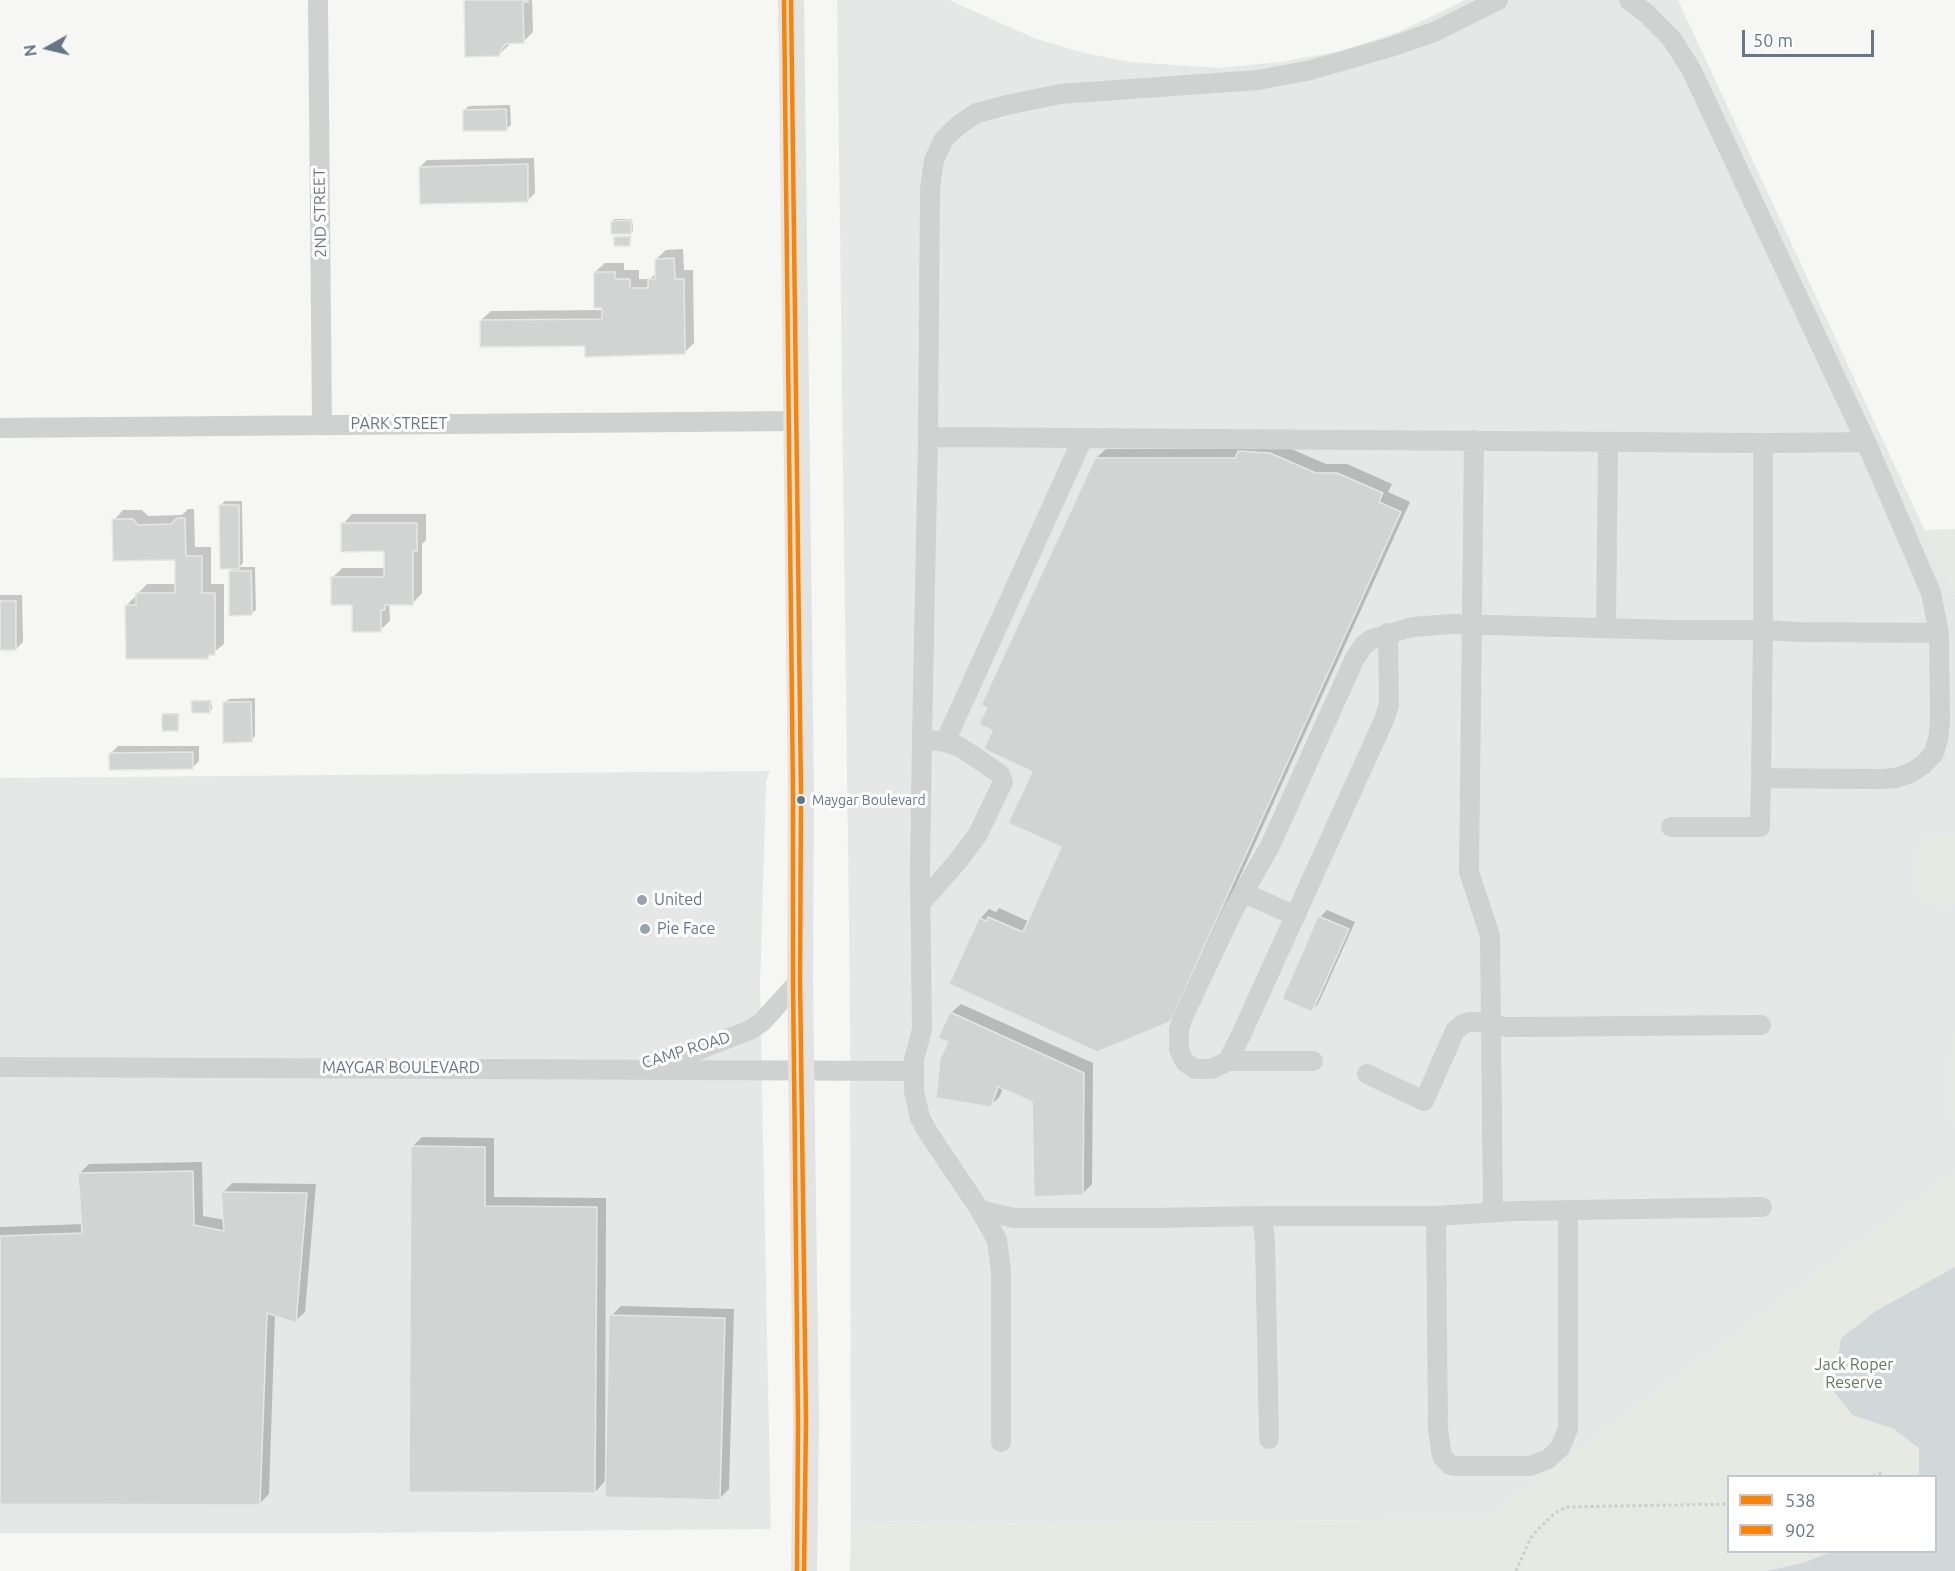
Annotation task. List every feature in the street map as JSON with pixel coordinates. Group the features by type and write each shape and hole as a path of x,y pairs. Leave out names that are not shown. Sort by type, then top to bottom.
{"main road":[{"path":"791,0 801,794 800,980 806,1421 804,1571"}],"street":[{"name":"2ND STREET","path":"318,0 322,425"},
{"path":"1001,1442 1001,1271 998,1240 928,1134 920,1118 914,1091 913,1071 922,1029 921,739 928,437 930,189 933,160 944,139 960,124 977,113 1060,94 1258,80 1311,70 1434,32 1498,0"},
{"path":"1629,0 1671,38 1690,69 1866,441 1932,593 1939,633 1940,722 1938,739 1934,753 1923,765 1896,778 1761,778"},
{"name":"PARK STREET","path":"0,428 797,421"},
{"path":"928,437 1763,443 1866,441"},
{"path":"945,742 1083,438"},
{"path":"1474,440 1469,872 1490,936 1493,1213"},
{"path":"1606,628 1608,442"},
{"path":"1671,827 1760,827 1763,443"},
{"path":"1388,633 1389,705 1296,916 1227,1061 1212,1070 1190,1067 1181,1054 1179,1030 1182,1019 1229,919 1270,846 1355,658 1364,645 1388,633 1412,627 1472,625 1763,630 1800,633 1939,633"},
{"path":"921,739 945,742 960,747 1000,774 1003,782 978,834 921,903"},
{"path":"1244,893 1296,916"},
{"name":"CAMP ROAD","path":"622,1069 693,1052 750,1030 762,1022 800,980"},
{"path":"1367,1074 1424,1101 1458,1027 1469,1023 1506,1027 1761,1025"},
{"path":"1227,1061 1313,1061"},
{"name":"MAYGAR BOULEVARD","path":"0,1067 913,1071"},
{"path":"980,1210 1014,1218 1436,1216 1568,1210 1762,1207"},
{"path":"1436,1216 1438,1430 1442,1456 1450,1465 1457,1466 1530,1466 1548,1459 1560,1448 1568,1429 1568,1210"},
{"path":"1262,1216 1266,1240 1269,1439"}],"path":[{"path":"1876,1475 1882,1473"},
{"path":"1516,1571 1530,1539 1537,1530 1555,1513 1567,1507 1727,1504"}],"shaded area":[{"path":"837,0 949,0 1034,38 1084,53 1130,62 1219,68 1280,62 1341,51 1401,31 1465,0 1678,0 1955,595 1955,1174 1487,1519 851,1525 850,1006"},
{"path":"770,771 766,782 760,989 771,1529 351,1533 0,1533 0,778"},
{"path":"1955,1267 1955,1571 1767,1571 1803,1563 1828,1553 1937,1553 1937,1475 1919,1475 1919,1448 1894,1429 1852,1415 1833,1390 1841,1338 1876,1311"}],"green space":[{"path":"1955,529 1955,595 1925,530"},
{"path":"1927,836 1955,836 1955,903 1951,905 1936,906 1919,896 1914,857"},
{"path":"1955,1031 1955,1121 1950,1114 1949,1105 1951,1058"},
{"name":"Jack Roper Reserve","path":"1955,1174 1955,1571 850,1571 851,1525 1487,1519"}],"building":[{"path":"464,0 528,0 528,2 523,2 524,43 506,44 500,51 500,56 465,57"},
{"path":"506,109 507,131 463,131 463,110"},
{"path":"528,164 528,202 420,204 419,167"},
{"path":"631,220 631,234 611,234 611,221"},
{"path":"614,237 630,237 630,246 614,246"},
{"path":"674,258 675,279 684,279 685,354 585,357 585,346 480,347 480,320 602,319 602,308 594,308 594,272 615,272 615,279 630,279 630,288 648,288 648,279 655,279 655,259"},
{"path":"1238,451 1270,453 1316,473 1337,473 1383,493 1379,502 1401,512 1170,1022 1097,1052 949,984 979,918 986,921 988,917 1023,932 1061,847 1008,823 1032,772 984,749 992,731 979,724 987,708 981,705 1095,458 1235,458"},
{"path":"219,505 239,505 239,569 220,569"},
{"path":"177,518 185,518 186,556 202,556 202,593 215,593 215,655 208,655 208,659 126,659 125,605 136,605 136,593 175,593 175,560 113,561 112,519 133,519 138,525 171,524"},
{"path":"341,523 417,523 417,551 413,551 413,605 385,605 385,610 381,610 381,632 352,632 352,605 331,605 331,577 384,577 384,551 341,552"},
{"path":"229,571 251,571 252,615 229,616"},
{"path":"0,601 16,601 16,650 0,650"},
{"path":"191,701 210,701 210,713 192,713"},
{"path":"223,702 251,702 252,742 223,743"},
{"path":"162,714 178,714 178,731 162,731"},
{"path":"193,752 193,769 109,770 109,753"},
{"path":"1318,916 1349,929 1312,1012 1282,999"},
{"path":"950,1012 1084,1073 1083,1195 1034,1197 1032,1102 998,1087 991,1107 936,1098 940,1059 948,1042 938,1038"},
{"path":"411,1146 485,1147 485,1206 597,1207 595,1493 409,1492"},
{"path":"193,1171 194,1225 224,1231 221,1192 307,1193 296,1323 267,1313 260,1505 0,1504 0,1236 82,1233 78,1173"},
{"path":"609,1315 725,1318 720,1500 605,1497"}],"transit line":[{"name":"902","path":"784,0 793,794 797,1571"},
{"name":"538","path":"791,0 801,794 800,980 806,1421 804,1571"}],"place":[{"name":"Maygar Boulevard","path":"801,800"},
{"name":"United","path":"642,900"},
{"name":"Pie Face","path":"645,929"}]}
